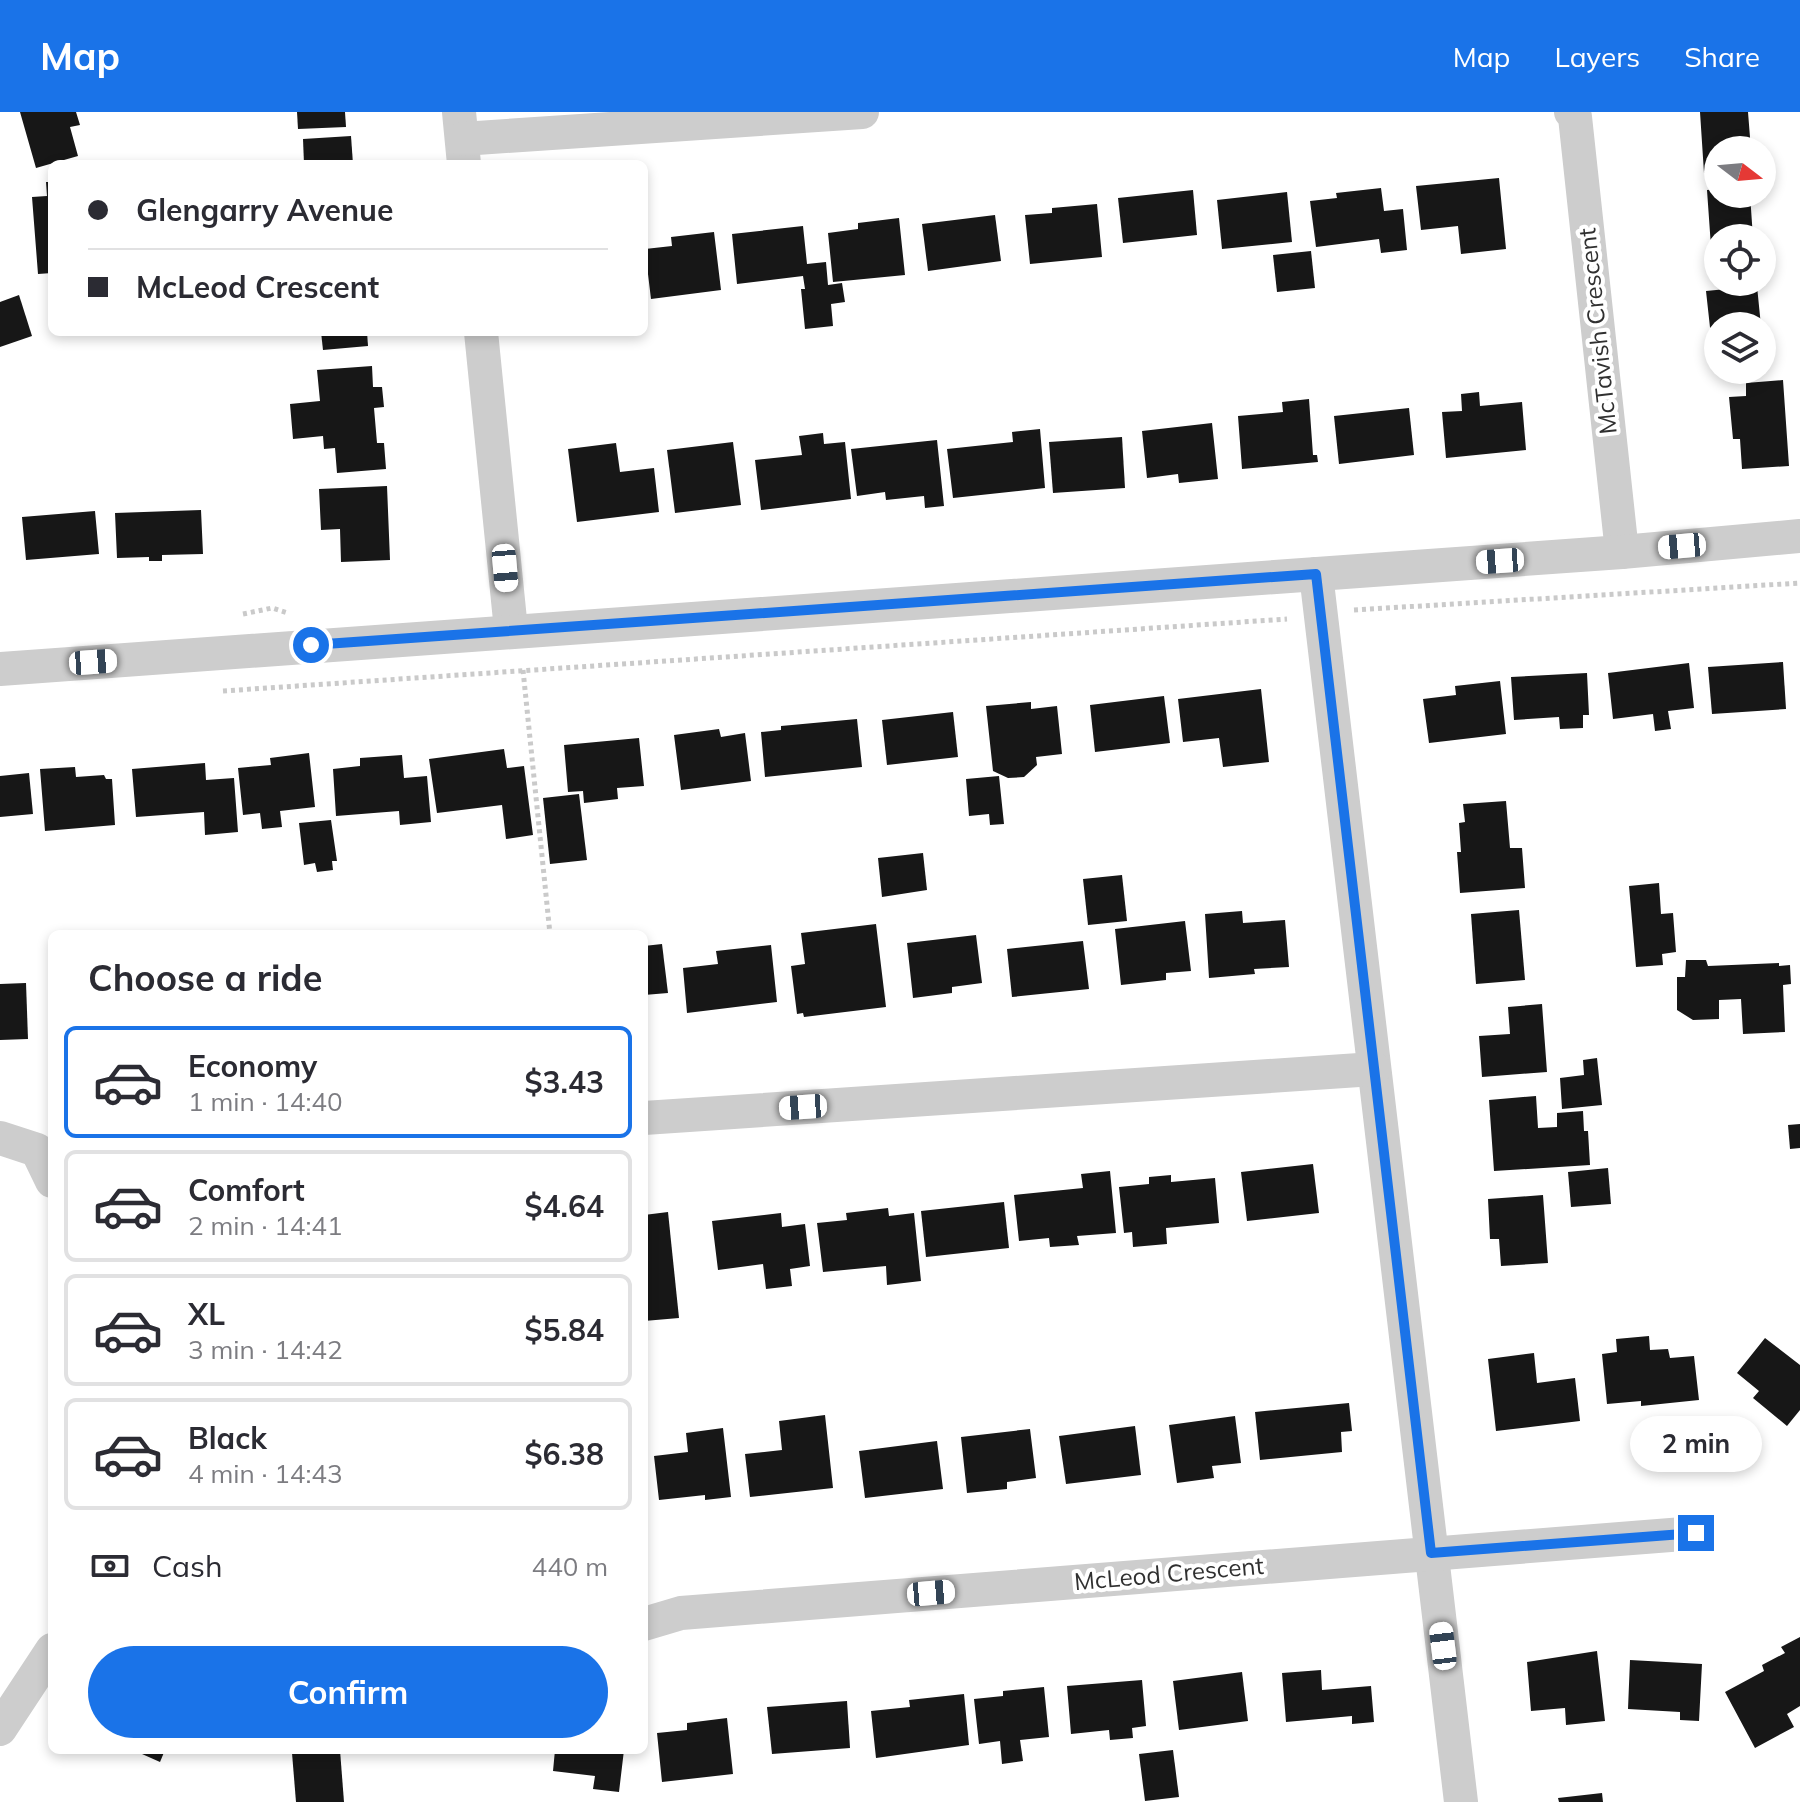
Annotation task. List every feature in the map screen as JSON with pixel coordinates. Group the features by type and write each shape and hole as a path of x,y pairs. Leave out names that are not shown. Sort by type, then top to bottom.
{"street":[{"path":"462,138 862,112"},
{"name":"McTavish Crescent","path":"1571,112 1575,117 1622,552"},
{"path":"481,336 511,630"},
{"path":"0,669 1622,552 1800,536"},
{"path":"1316,574 1461,1802"},
{"path":"648,1118 1374,1069"},
{"path":"0,1138 37,1150 48,1173"},
{"name":"McLeod Crescent","path":"648,1623 681,1613 1696,1533"},
{"path":"0,1729 48,1656"}],"path":[{"path":"1349,610 1800,583"},
{"path":"223,691 1287,619"},
{"path":"522,662 550,930"}],"building":[{"path":"20,112 76,112 80,125 70,127 78,156 48,160 48,165 36,168"},
{"path":"297,112 345,112 346,127 298,129"},
{"path":"1700,112 1748,112 1750,136 1704,136 1704,173"},
{"path":"351,136 353,160 304,160 303,139"},
{"path":"1499,178 1506,249 1461,254 1458,226 1421,230 1416,186"},
{"path":"48,182 48,273 38,274 32,197 47,196"},
{"path":"1381,188 1384,211 1403,209 1407,250 1381,253 1379,239 1316,247 1310,201 1337,198 1336,193"},
{"path":"1193,190 1197,235 1123,243 1118,198"},
{"path":"1287,192 1292,242 1222,249 1217,200"},
{"path":"1097,204 1102,257 1030,264 1025,215 1052,213 1052,208"},
{"path":"1708,208 1751,208 1752,224 1709,224"},
{"path":"995,215 1001,261 928,271 922,224"},
{"path":"899,218 905,275 833,282 828,233 858,229 858,223"},
{"path":"803,226 807,264 826,262 828,285 842,283 845,302 831,304 833,326 805,329 801,289 805,289 803,276 737,284 732,234"},
{"path":"714,232 721,290 651,299 648,249 672,246 671,237"},
{"path":"1311,251 1315,288 1277,292 1273,255"},
{"path":"19,295 32,336 0,347 0,302"},
{"path":"1707,296 1758,296 1760,312 1708,312"},
{"path":"321,336 367,336 368,346 323,350"},
{"path":"372,366 373,387 382,387 384,407 374,408 377,443 384,443 386,469 337,473 335,448 324,449 323,436 293,439 290,404 320,401 317,370"},
{"path":"1783,380 1789,466 1742,469 1740,439 1733,439 1729,397 1746,396 1746,384 1776,384 1776,381"},
{"path":"1479,392 1480,406 1522,402 1526,450 1446,458 1442,412 1462,411 1461,394"},
{"path":"1309,399 1313,455 1317,455 1318,462 1242,469 1238,416 1283,412 1282,402"},
{"path":"1409,408 1414,455 1339,464 1334,416"},
{"path":"1212,423 1218,479 1179,483 1178,474 1147,478 1142,431"},
{"path":"1040,429 1045,488 953,498 947,449 1013,442 1012,432"},
{"path":"823,433 824,444 845,442 851,499 761,510 755,460 802,455 799,436"},
{"path":"1122,437 1125,488 1053,493 1049,442"},
{"path":"937,440 944,506 925,508 924,496 886,500 885,492 857,496 851,449"},
{"path":"733,442 741,505 675,513 667,450"},
{"path":"616,443 620,472 654,468 659,512 577,522 568,449"},
{"path":"387,486 390,560 341,562 340,529 321,530 319,489"},
{"path":"201,510 203,554 162,555 162,561 149,561 149,557 117,558 115,513"},
{"path":"95,511 99,554 26,560 22,517"},
{"path":"1783,662 1786,709 1712,714 1708,667"},
{"path":"1689,663 1694,708 1668,711 1671,729 1655,731 1653,714 1613,719 1608,673"},
{"path":"1587,673 1589,715 1583,715 1583,728 1560,729 1559,717 1514,720 1511,677"},
{"path":"1500,681 1506,734 1429,743 1423,699 1456,695 1455,686"},
{"path":"1261,689 1269,762 1223,767 1219,738 1183,742 1178,699"},
{"path":"1164,696 1170,743 1095,752 1090,705"},
{"path":"1031,702 1031,709 1057,706 1062,754 1036,757 1037,765 1024,777 1008,778 993,771 986,706"},
{"path":"953,712 958,757 887,765 882,720"},
{"path":"857,719 862,767 765,777 761,732 781,730 781,726"},
{"path":"719,729 721,737 745,733 751,781 681,790 674,735"},
{"path":"639,738 644,786 617,788 618,799 584,803 583,791 568,792 564,745"},
{"path":"504,749 507,768 524,766 533,835 506,839 502,805 437,813 429,759"},
{"path":"309,753 315,807 280,811 282,827 262,829 260,813 243,815 238,768 271,765 270,758"},
{"path":"402,755 404,778 427,776 431,822 400,825 399,811 336,816 333,769 360,766 360,758"},
{"path":"205,763 206,780 234,778 238,832 205,835 204,812 136,817 132,769"},
{"path":"75,767 76,777 104,775 106,779 112,779 115,825 45,831 40,769"},
{"path":"29,773 33,814 0,817 0,776"},
{"path":"999,776 1004,824 990,825 989,814 969,816 966,779"},
{"path":"579,794 587,860 550,864 543,798"},
{"path":"1506,801 1510,848 1522,848 1525,888 1460,893 1457,852 1461,852 1459,823 1465,822 1463,804"},
{"path":"331,820 337,861 332,861 333,870 317,872 315,863 304,865 299,823"},
{"path":"923,853 927,890 882,897 878,858"},
{"path":"1122,875 1127,921 1088,925 1083,879"},
{"path":"1659,883 1661,914 1673,913 1676,952 1662,954 1663,965 1636,967 1629,886"},
{"path":"1519,910 1525,980 1476,984 1471,914"},
{"path":"1242,911 1243,923 1285,920 1289,967 1254,969 1255,974 1209,978 1205,914"},
{"path":"1185,921 1191,971 1166,973 1166,980 1121,985 1115,929"},
{"path":"876,924 886,1007 804,1017 803,1013 797,1014 791,966 805,964 801,933"},
{"path":"976,935 982,983 952,987 952,993 913,998 907,943"},
{"path":"1083,941 1089,989 1012,997 1007,949"},
{"path":"662,944 668,993 648,995 648,946"},
{"path":"771,945 777,1002 687,1013 683,968 718,964 716,951"},
{"path":"1686,960 1706,960 1708,966 1790,965 1791,984 1783,985 1785,1032 1743,1034 1741,999 1719,1000 1719,1019 1693,1020 1677,1010 1677,977 1685,977"},
{"path":"26,983 28,1039 0,1040 0,984"},
{"path":"1542,1004 1547,1072 1482,1077 1479,1036 1510,1034 1508,1007"},
{"path":"1597,1058 1602,1105 1562,1109 1560,1078 1584,1075 1583,1060"},
{"path":"1536,1096 1538,1128 1557,1127 1557,1113 1583,1111 1590,1165 1494,1171 1489,1100"},
{"path":"1800,1124 1800,1148 1790,1149 1788,1125"},
{"path":"1313,1164 1319,1213 1247,1221 1241,1172"},
{"path":"1608,1168 1611,1204 1571,1207 1568,1172"},
{"path":"1110,1171 1116,1233 1077,1236 1079,1245 1050,1247 1049,1238 1019,1241 1014,1195 1083,1188 1081,1174"},
{"path":"1171,1175 1171,1182 1215,1178 1219,1223 1166,1228 1167,1244 1133,1247 1132,1232 1124,1233 1119,1187 1149,1184 1149,1177"},
{"path":"1543,1195 1548,1263 1501,1266 1499,1239 1490,1239 1488,1199"},
{"path":"1004,1202 1009,1248 926,1257 921,1211"},
{"path":"888,1208 889,1216 914,1213 921,1281 887,1285 886,1266 823,1272 817,1223 847,1220 846,1213"},
{"path":"668,1212 679,1318 648,1321 648,1214"},
{"path":"781,1213 782,1227 805,1224 810,1266 790,1269 792,1286 766,1289 763,1264 718,1270 712,1221"},
{"path":"1649,1336 1650,1350 1668,1349 1670,1358 1694,1356 1699,1400 1641,1406 1641,1401 1607,1404 1602,1354 1617,1352 1616,1339"},
{"path":"1765,1338 1800,1365 1800,1410 1787,1426 1753,1398 1759,1391 1737,1373"},
{"path":"1534,1353 1537,1383 1575,1378 1580,1421 1496,1431 1488,1359"},
{"path":"1349,1403 1352,1431 1341,1432 1342,1452 1260,1460 1255,1412"},
{"path":"825,1415 833,1488 750,1497 745,1454 782,1450 779,1421"},
{"path":"1235,1416 1241,1463 1212,1466 1214,1478 1177,1483 1169,1425"},
{"path":"1135,1426 1141,1475 1066,1484 1059,1436"},
{"path":"723,1428 731,1497 705,1500 705,1495 659,1500 654,1456 688,1452 686,1433"},
{"path":"1030,1429 1036,1478 1007,1482 1007,1489 967,1493 961,1437"},
{"path":"937,1441 943,1489 865,1498 859,1451"},
{"path":"1800,1637 1800,1706 1787,1714 1794,1727 1755,1748 1725,1692 1764,1671 1762,1665 1785,1653 1781,1647"},
{"path":"1597,1651 1605,1721 1566,1725 1565,1708 1531,1711 1527,1662"},
{"path":"1630,1660 1702,1664 1699,1721 1680,1720 1680,1712 1628,1709"},
{"path":"1321,1670 1322,1690 1371,1686 1374,1722 1352,1724 1352,1716 1286,1722 1282,1673"},
{"path":"1242,1672 1248,1721 1179,1730 1173,1681"},
{"path":"1142,1680 1146,1726 1132,1728 1133,1738 1110,1740 1109,1730 1071,1734 1067,1686"},
{"path":"1044,1687 1049,1737 1020,1740 1023,1761 1002,1764 1000,1741 979,1744 974,1699 1003,1696 1003,1691"},
{"path":"964,1694 969,1745 876,1758 871,1711 910,1707 909,1700"},
{"path":"847,1701 850,1748 772,1754 767,1707"},
{"path":"727,1718 733,1774 662,1782 657,1733 687,1730 687,1723"},
{"path":"1173,1750 1179,1797 1145,1801 1139,1754"},
{"path":"142,1754 163,1754 160,1762"},
{"path":"292,1754 340,1754 344,1802 296,1802"},
{"path":"555,1754 624,1754 619,1792 593,1789 595,1776 553,1771"},
{"path":"1602,1793 1603,1802 1559,1802 1558,1798"}],"route":[{"path":"311,645 1316,574 1431,1553 1696,1533"}]}
